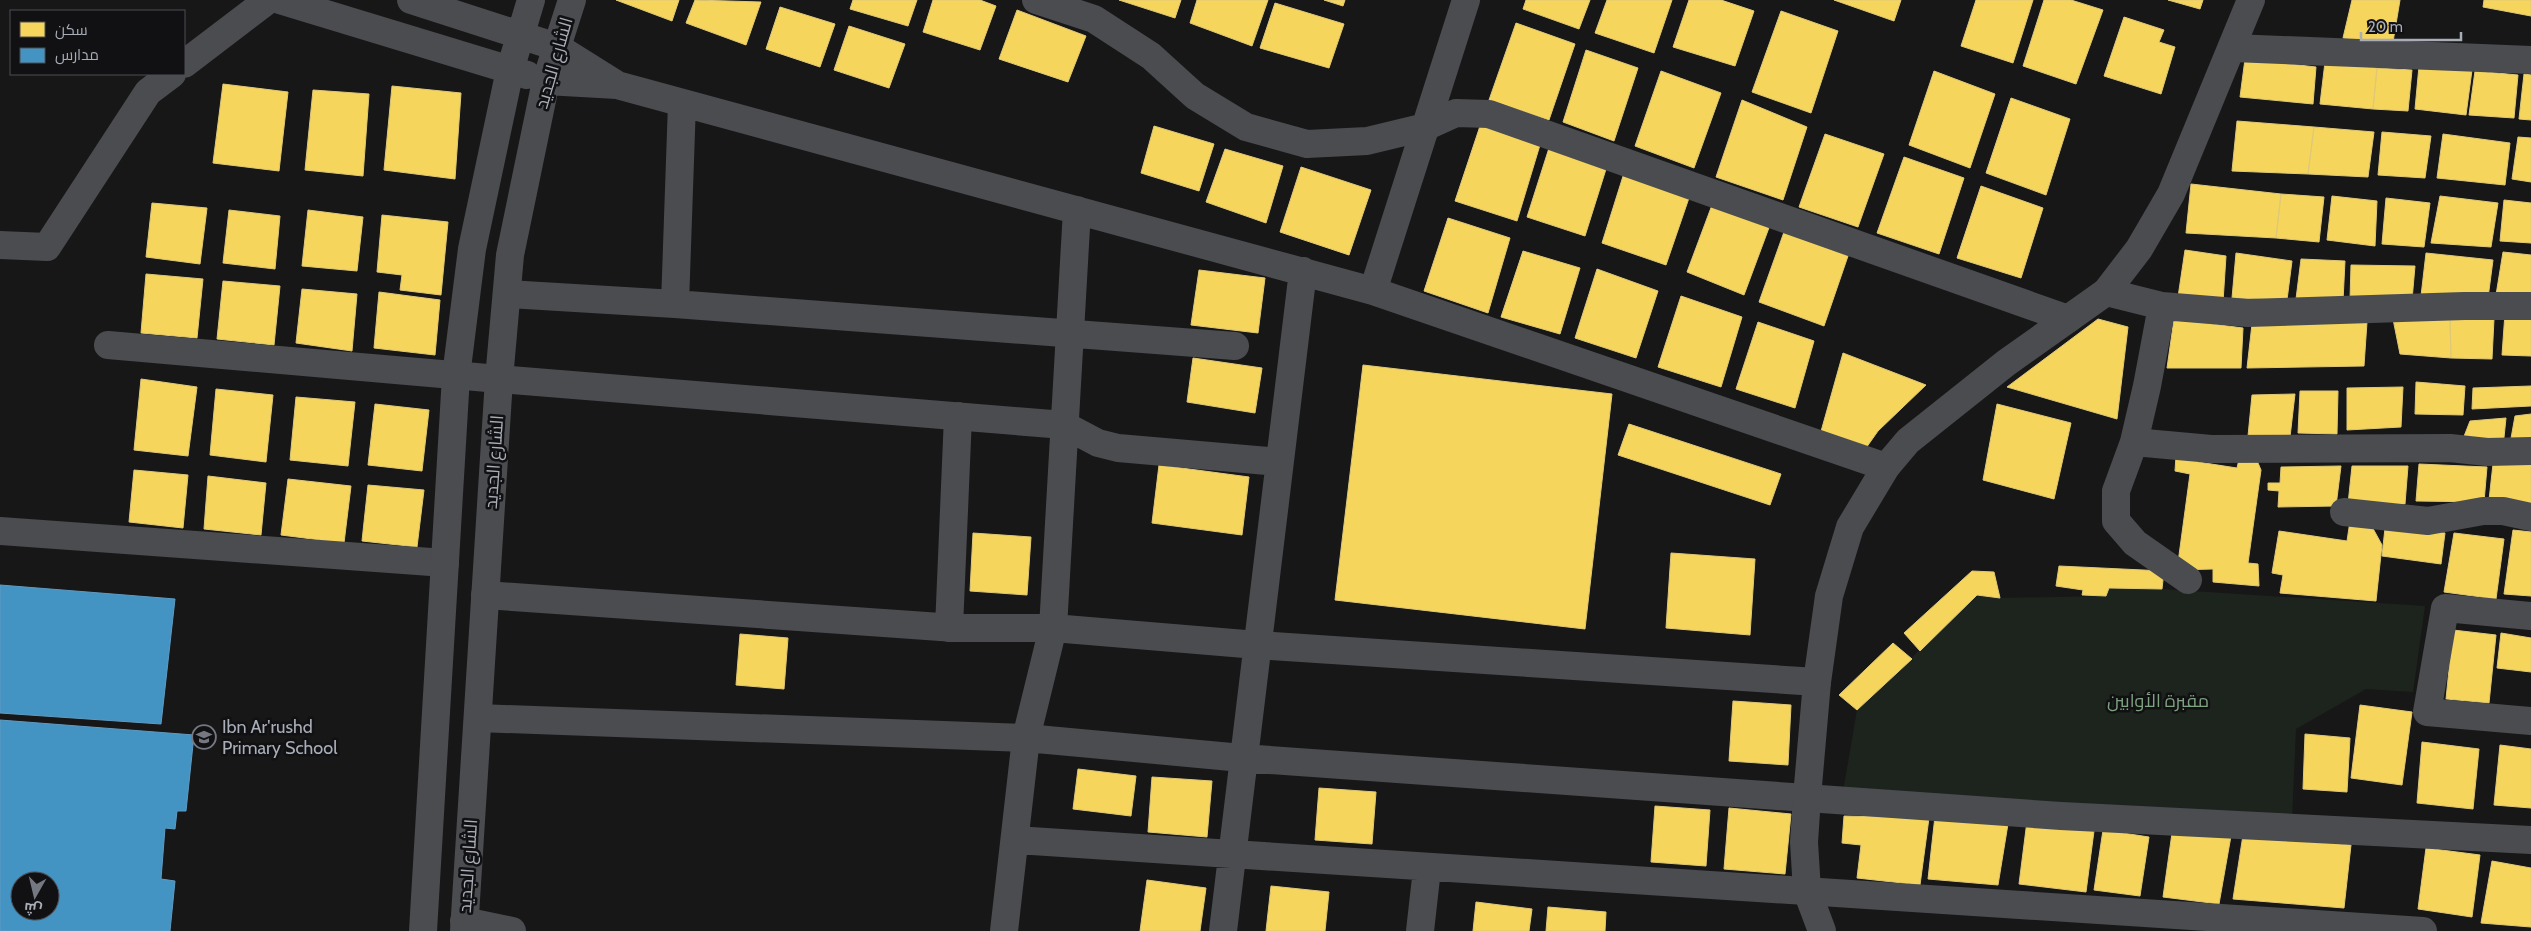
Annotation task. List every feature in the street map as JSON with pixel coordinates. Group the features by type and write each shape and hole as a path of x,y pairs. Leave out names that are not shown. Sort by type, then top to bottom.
{"street":[{"path":"185,63 268,0"},
{"path":"280,0 546,81 617,85 1374,291 1886,466"},
{"path":"411,0 557,47 617,85"},
{"path":"423,931 456,376 472,249 510,70 531,0"},
{"name":"الشارع الجديد","path":"464,926 499,379 510,255 546,81 572,0"},
{"path":"1036,0 1094,19 1151,56 1195,96 1246,127 1307,144 1367,141 1426,127 1456,114 1489,114 2068,320"},
{"path":"1374,291 1466,0"},
{"path":"1822,931 1808,891 1804,842 1807,797 1817,682 1829,596 1850,527 1886,466 1908,441 2006,364 2106,292 2140,249 2171,194 2252,0"},
{"path":"2233,48 2531,60"},
{"path":"0,245 47,247 148,92 171,75"},
{"path":"676,304 682,103"},
{"path":"1004,931 1026,738 1053,628 1077,210"},
{"path":"1223,931 1230,856 1303,271"},
{"path":"2106,292 2162,306 2248,313 2464,306 2531,306"},
{"path":"507,294 676,304 1235,346"},
{"path":"2162,306 2134,442 2116,491 2116,521 2135,543 2188,580"},
{"path":"108,345 456,376 1064,425 1098,443 1118,448 1279,462"},
{"path":"949,628 958,416"},
{"path":"2134,442 2211,449 2450,448 2487,452 2531,451"},
{"path":"2344,512 2428,521 2483,511 2502,511 2531,517"},
{"path":"0,531 445,564"},
{"path":"485,595 949,628 1053,628 1257,645 1817,682"},
{"path":"2531,616 2445,608 2427,712 2531,721"},
{"path":"478,718 1026,738 1242,758 2061,816 2531,840"},
{"path":"1015,840 1230,856 2423,931"},
{"path":"1420,931 1427,868"},
{"path":"464,926 512,931"}],"green space":[{"name":"مقبرة الأوابين","path":"2109,588 2162,589 2425,606 2413,692 2366,689 2296,729 2292,819 1843,792 1857,710 1977,595 2000,598 2106,596"}],"building: سكن":[{"path":"616,0 679,0 672,21"},
{"path":"695,0 761,2 746,45 686,23"},
{"path":"853,0 917,0 908,26 850,9"},
{"path":"933,0 980,0 996,6 980,50 923,32"},
{"path":"1119,0 1181,0 1175,18"},
{"path":"1197,0 1268,0 1252,46 1190,23"},
{"path":"1324,0 1345,0 1343,6"},
{"path":"1526,0 1590,0 1579,29 1523,9"},
{"path":"1607,0 1672,0 1654,53 1595,33"},
{"path":"1689,0 1721,0 1754,11 1735,66 1673,47"},
{"path":"1834,0 1901,0 1894,21"},
{"path":"1976,0 2033,0 2013,63 1961,46"},
{"path":"2044,0 2071,0 2103,10 2076,84 2023,66"},
{"path":"2168,0 2203,0 2200,9"},
{"path":"2352,0 2400,0 2392,48 2343,38"},
{"path":"2484,0 2531,0 2531,16 2483,7"},
{"path":"1275,3 1344,24 1329,68 1260,48"},
{"path":"780,7 835,24 820,67 766,49"},
{"path":"1017,10 1086,36 1068,82 999,59"},
{"path":"1781,11 1838,31 1811,113 1752,92"},
{"path":"2124,17 2164,30 2159,42 2175,47 2161,94 2104,76"},
{"path":"1516,23 1575,44 1549,120 1489,100"},
{"path":"849,26 905,44 889,88 834,70"},
{"path":"1586,50 1638,68 1614,141 1563,122"},
{"path":"2245,59 2316,67 2313,104 2240,97"},
{"path":"2325,62 2377,68 2373,109 2320,104"},
{"path":"2419,66 2472,70 2466,115 2415,109"},
{"path":"2377,68 2412,70 2408,111 2373,109"},
{"path":"1661,71 1721,93 1694,168 1635,146"},
{"path":"1934,71 1995,94 1970,168 1909,145"},
{"path":"2475,71 2518,75 2514,118 2469,115"},
{"path":"2524,74 2531,75 2531,120 2519,119"},
{"path":"223,84 288,92 279,171 213,163"},
{"path":"392,86 461,93 455,179 384,170"},
{"path":"313,90 369,94 363,176 305,170"},
{"path":"2011,98 2070,119 2046,195 1986,173"},
{"path":"1742,100 1807,127 1783,200 1716,177"},
{"path":"2237,121 2314,127 2308,174 2232,171"},
{"path":"1154,126 1214,144 1199,191 1141,173"},
{"path":"1480,126 1540,145 1517,221 1455,201"},
{"path":"2314,127 2374,132 2368,177 2308,174"},
{"path":"2382,132 2431,136 2425,178 2378,175"},
{"path":"1825,134 1884,154 1858,227 1799,207"},
{"path":"2443,134 2510,143 2505,185 2437,178"},
{"path":"2518,137 2531,138 2531,182 2512,179"},
{"path":"1549,148 1607,166 1585,236 1527,217"},
{"path":"1225,149 1283,166 1266,223 1206,202"},
{"path":"1904,157 1964,178 1939,254 1877,233"},
{"path":"1301,167 1371,190 1349,255 1280,232"},
{"path":"1624,173 1690,195 1666,265 1602,243"},
{"path":"2191,184 2281,194 2276,238 2186,233"},
{"path":"1981,186 2043,208 2021,278 1957,258"},
{"path":"2281,194 2324,197 2319,242 2276,238"},
{"path":"2332,196 2377,201 2375,246 2327,240"},
{"path":"2440,196 2498,203 2491,247 2431,243"},
{"path":"2386,198 2430,203 2424,247 2382,244"},
{"path":"2504,200 2531,203 2531,243 2500,241"},
{"path":"152,203 207,208 200,264 146,257"},
{"path":"1712,205 1770,225 1744,295 1687,272"},
{"path":"229,210 280,216 275,269 223,263"},
{"path":"308,210 363,217 357,271 302,266"},
{"path":"382,215 448,222 441,295 400,290 402,275 377,272"},
{"path":"1448,218 1510,238 1488,313 1424,291"},
{"path":"1784,232 1848,256 1824,326 1759,302"},
{"path":"2185,250 2226,256 2223,302 2178,297"},
{"path":"1523,251 1580,268 1560,334 1501,317"},
{"path":"2503,252 2531,255 2531,297 2496,295"},
{"path":"2236,253 2292,261 2287,300 2232,298"},
{"path":"2426,253 2493,260 2488,298 2421,296"},
{"path":"2301,259 2345,261 2343,301 2296,299"},
{"path":"2351,265 2415,266 2412,300 2350,299"},
{"path":"1597,269 1658,291 1636,358 1575,338"},
{"path":"1199,270 1265,278 1258,333 1191,325"},
{"path":"146,274 203,279 197,338 141,333"},
{"path":"223,281 280,286 274,345 217,339"},
{"path":"302,289 357,294 352,351 296,343"},
{"path":"379,292 440,300 435,355 374,348"},
{"path":"1681,296 1742,317 1721,387 1658,367"},
{"path":"2505,313 2531,315 2531,356 2502,355"},
{"path":"2098,319 2128,327 2117,419 2007,387"},
{"path":"2174,319 2243,328 2241,368 2167,368"},
{"path":"2393,319 2450,320 2451,358 2400,354"},
{"path":"2494,319 2492,359 2451,358 2450,320"},
{"path":"1758,322 1814,341 1795,408 1736,389"},
{"path":"2367,322 2364,366 2247,368 2252,324"},
{"path":"1843,353 1926,385 1878,431 1866,448 1820,435"},
{"path":"1193,358 1262,368 1255,413 1187,402"},
{"path":"1363,365 1612,394 1585,629 1335,600"},
{"path":"141,379 197,387 188,456 134,450"},
{"path":"2416,382 2465,386 2463,415 2415,414"},
{"path":"2531,386 2531,406 2472,409 2473,388"},
{"path":"2403,387 2401,427 2347,430 2347,388"},
{"path":"216,389 273,395 266,462 210,455"},
{"path":"2300,391 2338,391 2337,434 2298,433"},
{"path":"2295,394 2290,437 2248,436 2252,395"},
{"path":"296,397 355,402 348,466 290,460"},
{"path":"375,404 429,410 422,471 368,465"},
{"path":"1997,404 2071,423 2054,499 1983,480"},
{"path":"2531,414 2531,445 2510,444 2515,416"},
{"path":"2506,418 2503,447 2461,444 2470,421"},
{"path":"1629,424 1781,474 1770,505 1618,455"},
{"path":"2240,455 2255,456 2261,470 2248,563 2258,564 2259,586 2213,582 2213,569 2177,570 2190,474 2175,471 2176,456 2199,458 2198,462 2237,468"},
{"path":"2494,455 2531,459 2531,504 2489,500"},
{"path":"2419,464 2487,467 2484,502 2416,501"},
{"path":"1159,465 1249,477 1242,535 1152,523"},
{"path":"2341,466 2336,506 2278,507 2279,491 2268,490 2268,483 2280,483 2281,467"},
{"path":"2352,466 2408,466 2405,504 2348,504"},
{"path":"134,470 188,475 183,528 129,522"},
{"path":"208,476 266,483 261,535 204,529"},
{"path":"288,479 351,486 344,543 281,535"},
{"path":"368,485 424,490 417,547 362,541"},
{"path":"2350,521 2370,523 2382,545 2376,601 2280,593 2283,575 2272,573 2279,531 2347,541"},
{"path":"2385,528 2445,533 2441,564 2382,556"},
{"path":"2513,530 2531,532 2531,596 2504,594"},
{"path":"973,533 1031,537 1027,595 970,591"},
{"path":"2454,533 2504,539 2496,599 2444,592"},
{"path":"1671,553 1755,559 1750,635 1666,628"},
{"path":"2059,566 2164,571 2162,589 2109,588 2106,596 2082,595 2083,590 2056,586"},
{"path":"1972,571 1994,572 2000,598 1977,595 1920,651 1904,633"},
{"path":"2453,630 2496,635 2489,703 2446,699"},
{"path":"2501,633 2531,638 2531,672 2497,668"},
{"path":"740,634 788,638 784,689 736,685"},
{"path":"1893,643 1912,659 1857,710 1839,695"},
{"path":"1733,701 1791,705 1788,765 1729,761"},
{"path":"2360,705 2412,712 2402,785 2351,778"},
{"path":"2305,734 2350,738 2347,792 2303,789"},
{"path":"2422,742 2479,749 2473,809 2417,803"},
{"path":"2500,745 2531,749 2531,808 2494,805"},
{"path":"1078,769 1136,776 1131,816 1073,809"},
{"path":"1152,777 1212,781 1207,837 1148,832"},
{"path":"1319,788 1376,792 1372,844 1315,840"},
{"path":"1655,806 1710,810 1706,866 1651,862"},
{"path":"1729,808 1791,814 1785,874 1724,869"},
{"path":"1844,816 1929,818 1920,885 1857,878 1861,845 1842,843"},
{"path":"1935,816 2008,824 1998,885 1928,879"},
{"path":"2027,821 2094,831 2086,892 2019,884"},
{"path":"2173,826 2231,836 2219,904 2163,897"},
{"path":"2103,830 2149,837 2140,896 2094,890"},
{"path":"2243,835 2351,845 2344,908 2233,899"},
{"path":"2426,848 2480,855 2472,917 2418,909"},
{"path":"2492,861 2531,868 2531,927 2481,923"},
{"path":"1147,880 1206,888 1200,931 1140,931"},
{"path":"1271,886 1329,892 1325,931 1266,931"},
{"path":"1476,902 1532,909 1529,931 1473,931"},
{"path":"1548,907 1606,912 1605,931 1546,931"}],"building: مدارس":[{"path":"0,585 175,599 161,724 0,713"},
{"path":"0,720 194,735 186,811 177,811 175,829 165,828 161,879 175,881 170,931 0,931"}],"place":[{"name":"Ibn Ar'rushd Primary School","path":"204,737"}]}
